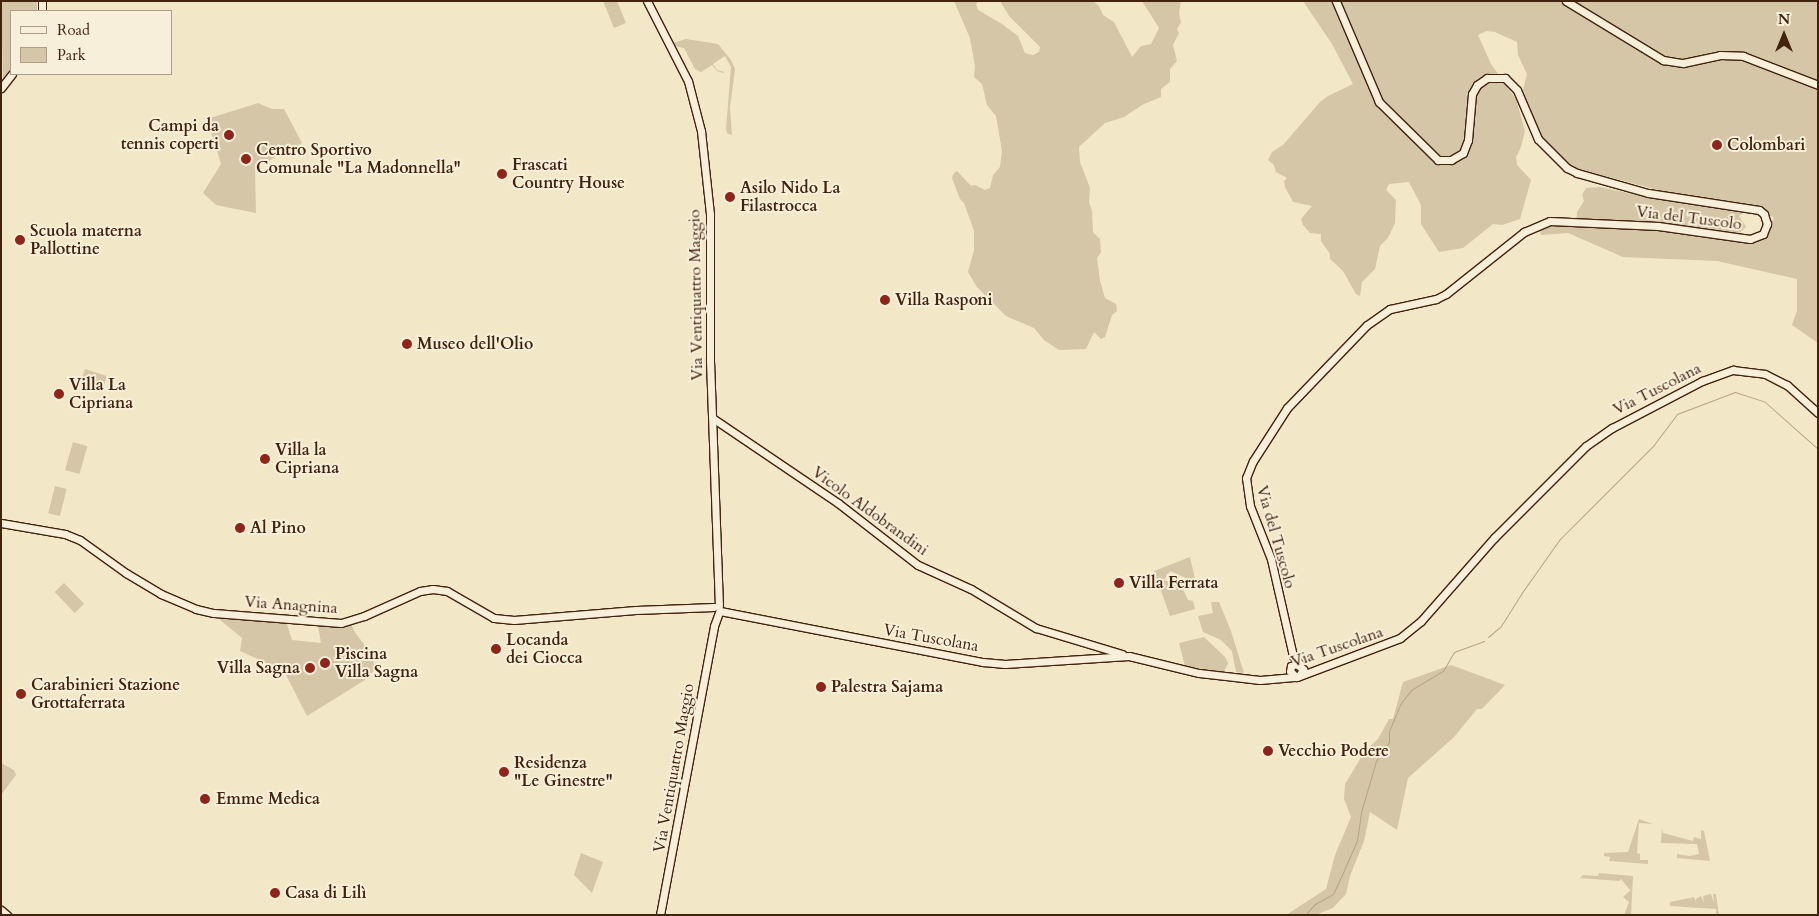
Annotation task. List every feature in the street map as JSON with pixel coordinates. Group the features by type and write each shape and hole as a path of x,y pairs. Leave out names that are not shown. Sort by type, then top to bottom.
{"main road":[{"name":"Via Ventiquattro Maggio","path":"646,1 688,81 701,131 710,214 710,361 719,552 717,611 660,915"},
{"name":"Via del Tuscolo","path":"1293,656 1271,559 1250,506 1246,478 1252,461 1287,408 1367,324 1390,309 1446,294 1530,228 1550,221 1658,226 1750,239 1763,234 1767,224 1764,214 1759,210 1648,193 1567,168 1538,139 1517,90 1505,78 1487,78 1477,85 1472,94 1468,140 1463,153 1451,160 1438,160 1379,102 1336,1"},
{"path":"1566,1 1663,60 1683,63 1720,56 1743,56 1818,85"},
{"path":"1,88 11,75"},
{"name":"Via Tuscolana","path":"1129,656 1199,673 1260,680 1298,677 1315,671 1400,638 1421,621 1494,538 1586,446 1612,428 1674,395 1722,372 1749,370 1765,374 1782,382 1818,412"},
{"name":"Vicolo Aldobrandini","path":"714,419 838,503 918,565 971,589 1036,628 1107,653 1129,656"},
{"name":"Via Anagnina","path":"1,523 65,534 80,540 126,573 163,594 196,609 214,613 341,623 364,616 420,591 433,589 447,591 494,618 514,620 636,610 717,611"},
{"name":"Via Tuscolana","path":"717,611 947,656 1005,664 1107,653"},
{"path":"1293,656 1303,671 1298,677 1291,674 1290,668 1293,656"},
{"path":"1282,679 1294,664 1315,671"},
{"path":"1,910 7,915"}],"green space":[{"path":"1,1 37,1 37,10 10,10 10,71 3,81"},
{"path":"603,1 617,1 626,23 614,28"},
{"path":"954,1 979,1 976,4 978,10 1018,36 1025,53 1033,55 1039,52 1040,47 1009,16 1000,1 1093,1 1099,6 1103,15 1114,22 1132,57 1141,46 1151,44 1159,28 1142,1 1181,1 1179,13 1181,22 1177,29 1179,33 1173,45 1177,61 1170,69 1170,82 1161,89 1161,97 1142,105 1124,117 1105,123 1079,147 1080,162 1090,188 1089,202 1092,211 1093,232 1100,239 1101,252 1097,258 1100,281 1105,298 1116,304 1117,311 1112,315 1105,337 1101,339 1094,332 1086,349 1059,350 1044,340 1034,328 1006,316 977,287 968,272 974,250 974,231 952,178 957,171 971,186 975,185 985,190 990,188 993,175 1000,167 1002,151 996,116 987,105 982,84 974,77 975,66 970,38"},
{"path":"1303,1 1818,1 1818,343 1792,325 1797,311 1797,279 1717,261 1623,257 1568,233 1541,235 1540,231 1544,225 1576,224 1577,212 1584,201 1582,195 1586,188 1600,187 1646,197 1658,190 1567,166 1543,139 1528,112 1529,109 1523,90 1527,74 1518,55 1517,42 1495,32 1487,31 1478,35 1491,64 1516,99 1525,131 1516,157 1517,165 1531,180 1520,219 1502,225 1493,224 1463,248 1439,252 1421,224 1421,205 1409,182 1389,184 1386,190 1396,200 1395,223 1388,238 1380,246 1375,269 1362,282 1360,296 1356,294 1343,271 1330,259 1330,254 1321,241 1321,234 1310,233 1303,225 1301,219 1312,206 1293,202 1285,187 1284,181 1287,178 1276,172 1274,165 1268,160 1272,152 1283,145 1320,102 1353,84 1332,44","holes":["1760,209 1774,218 1764,236 1701,235 1706,229 1738,234 1746,227 1739,216 1745,211"]},
{"path":"686,39 718,44 731,60 735,69 730,108 732,135 727,133 726,129 731,67 725,56 713,64 717,70 723,73 717,71 712,65 701,72 695,69 684,48 674,46 673,43"},
{"name":"Centro Sportivo Comunale \"La Madonnella\"","path":"258,103 272,109 284,109 302,143 255,168 256,213 216,205 203,193 221,164 207,119"},
{"path":"85,369 107,376 103,388 81,380"},
{"path":"73,442 87,446 79,474 65,470"},
{"path":"55,486 67,489 60,516 48,513"},
{"path":"1190,557 1195,579 1188,579 1170,571 1164,580 1182,587 1188,600 1193,601 1195,609 1170,616 1154,571"},
{"path":"64,583 84,604 75,613 55,592"},
{"path":"1211,602 1219,602 1231,631 1244,673 1236,672 1232,651 1221,640 1203,632 1198,616 1213,613"},
{"path":"223,617 286,621 292,640 321,643 318,626 350,621 354,631 369,651 376,668 365,680 307,716 284,671 240,651 242,638 220,620"},
{"path":"1204,637 1225,657 1228,663 1224,672 1185,666 1179,643"},
{"path":"1451,665 1505,685 1482,709 1477,709 1454,737 1408,778 1397,830 1370,812 1364,841 1350,876 1346,894 1333,908 1315,915 1286,915 1326,889 1335,855 1351,817 1344,799 1345,784 1365,751 1378,739 1389,719 1393,719 1403,682"},
{"path":"1,763 14,770 16,775 1,795"},
{"path":"1639,819 1653,824 1639,823 1637,853 1640,854 1640,860 1648,860 1648,864 1609,861 1610,857 1604,856 1604,853 1628,852"},
{"path":"1662,829 1663,833 1693,841 1694,837 1701,839 1701,830 1704,831 1710,861 1677,858 1677,854 1689,856 1699,854 1697,844 1661,843"},
{"path":"581,853 603,862 592,893 574,875"},
{"path":"1599,873 1633,876 1631,915 1624,915 1629,902 1623,897 1632,889 1630,890 1621,879 1619,881 1580,878 1583,875 1598,876"},
{"path":"1711,894 1714,903 1713,894 1716,894 1719,915 1716,915 1716,909 1670,906 1670,902 1694,897 1696,902 1696,899 1701,896 1704,903 1703,896"}],"waterway":[{"path":"1488,637 1501,626 1560,539 1653,446 1677,414 1735,392 1765,402 1818,449"},
{"path":"1305,915 1315,904 1333,894 1344,870 1357,841 1361,812 1376,761 1389,742 1389,731 1401,703 1411,690 1443,671 1454,652 1484,641"}],"place":[{"name":"Campi da tennis coperti","path":"229,135"},
{"name":"Colombari","path":"1717,145"},
{"name":"Centro Sportivo Comunale \"La Madonnella\"","path":"246,159"},
{"name":"Frascati Country House","path":"502,174"},
{"name":"Asilo Nido La Filastrocca","path":"730,197"},
{"name":"Scuola materna Pallottine","path":"20,240"},
{"name":"Villa Rasponi","path":"885,300"},
{"name":"Museo dell'Olio","path":"407,344"},
{"name":"Villa La Cipriana","path":"59,394"},
{"name":"Villa la Cipriana","path":"265,459"},
{"name":"Al Pino","path":"240,528"},
{"name":"Villa Ferrata","path":"1119,583"},
{"name":"Locanda dei Ciocca","path":"496,649"},
{"name":"Piscina Villa Sagna","path":"325,663"},
{"name":"Villa Sagna","path":"310,668"},
{"name":"Palestra Sajama","path":"821,687"},
{"name":"Carabinieri Stazione Grottaferrata","path":"21,694"},
{"name":"Vecchio Podere","path":"1268,751"},
{"name":"Residenza \"Le Ginestre\"","path":"504,772"},
{"name":"Emme Medica","path":"205,799"},
{"name":"Casa di Lilì","path":"275,893"}]}
